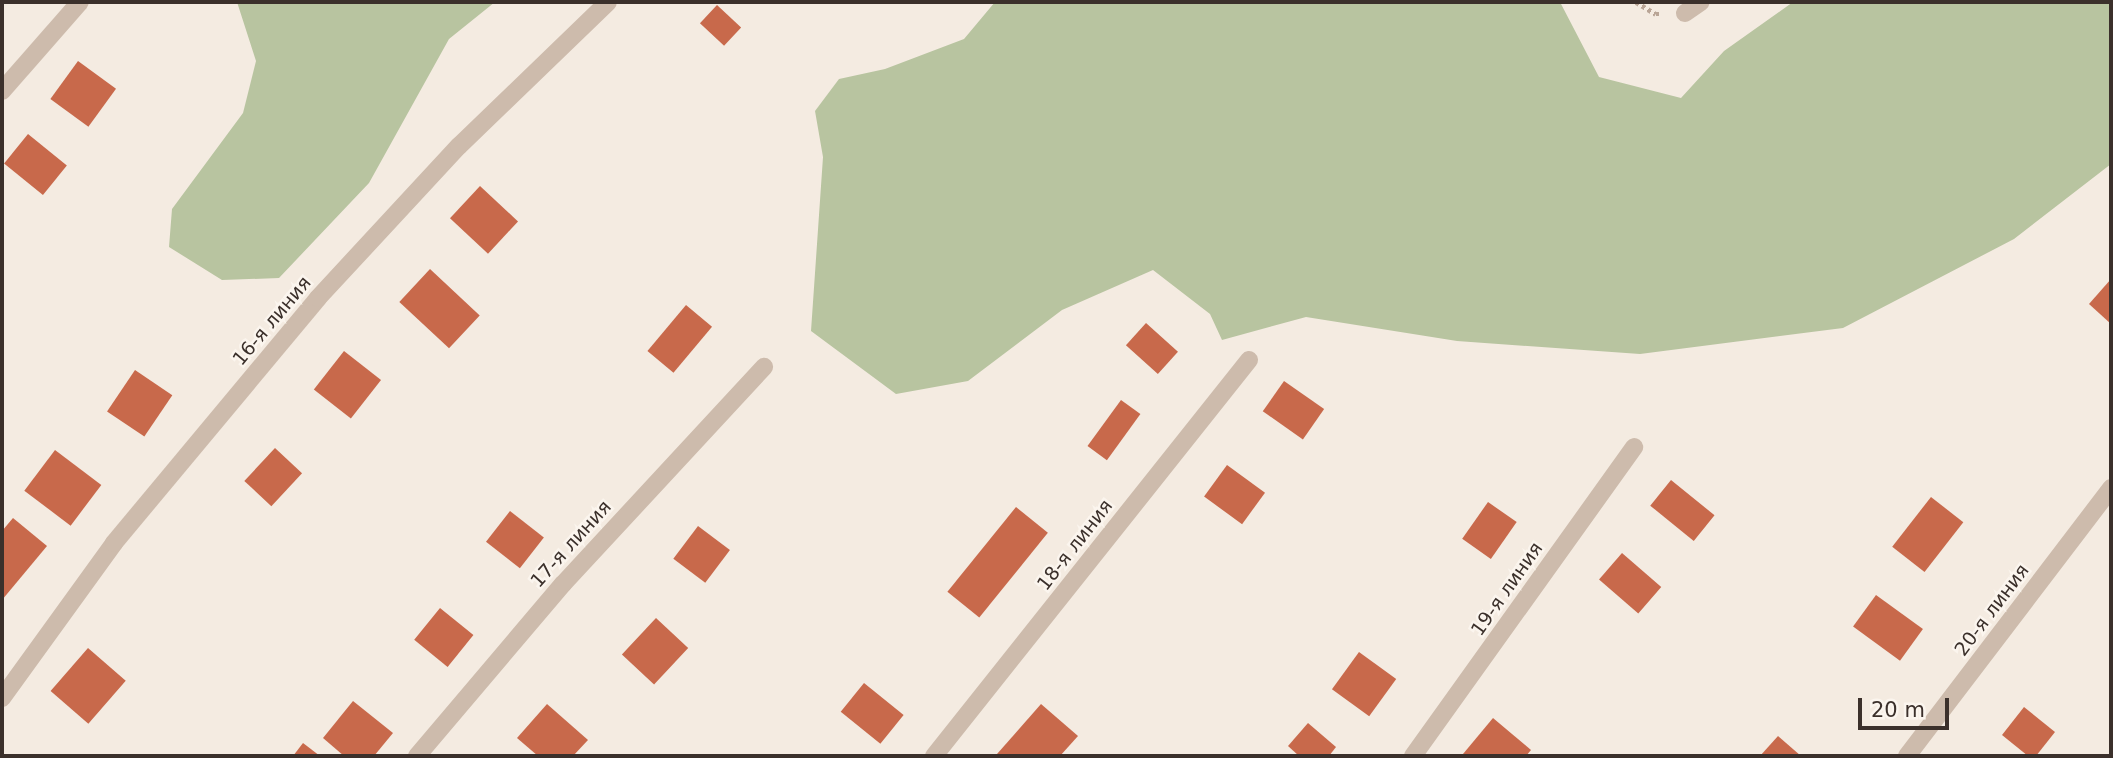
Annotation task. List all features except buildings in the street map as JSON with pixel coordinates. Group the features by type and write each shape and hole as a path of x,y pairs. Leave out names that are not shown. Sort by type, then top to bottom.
{"street":[{"path":"2,92 80,2"},
{"name":"16-я линия","path":"2,698 114,544 318,298 459,146 608,2"},
{"path":"1685,13 1701,2"},
{"name":"18-я линия","path":"933,756 1249,360"},
{"name":"17-я линия","path":"417,756 562,583 764,367"},
{"name":"19-я линия","path":"1413,756 1634,447"},
{"name":"20-я линия","path":"1907,756 2111,488"}],"green space":[{"path":"237,2 495,2 449,39 369,183 279,278 222,280 169,247 172,209 243,113 256,61"},
{"path":"995,2 1560,2 1599,77 1681,98 1724,51 1793,2 2111,2 2111,164 2014,239 1843,328 1640,354 1457,341 1306,317 1222,340 1210,314 1153,270 1062,310 968,381 896,394 811,331 823,157 815,111 839,79 885,69 964,39"}]}
